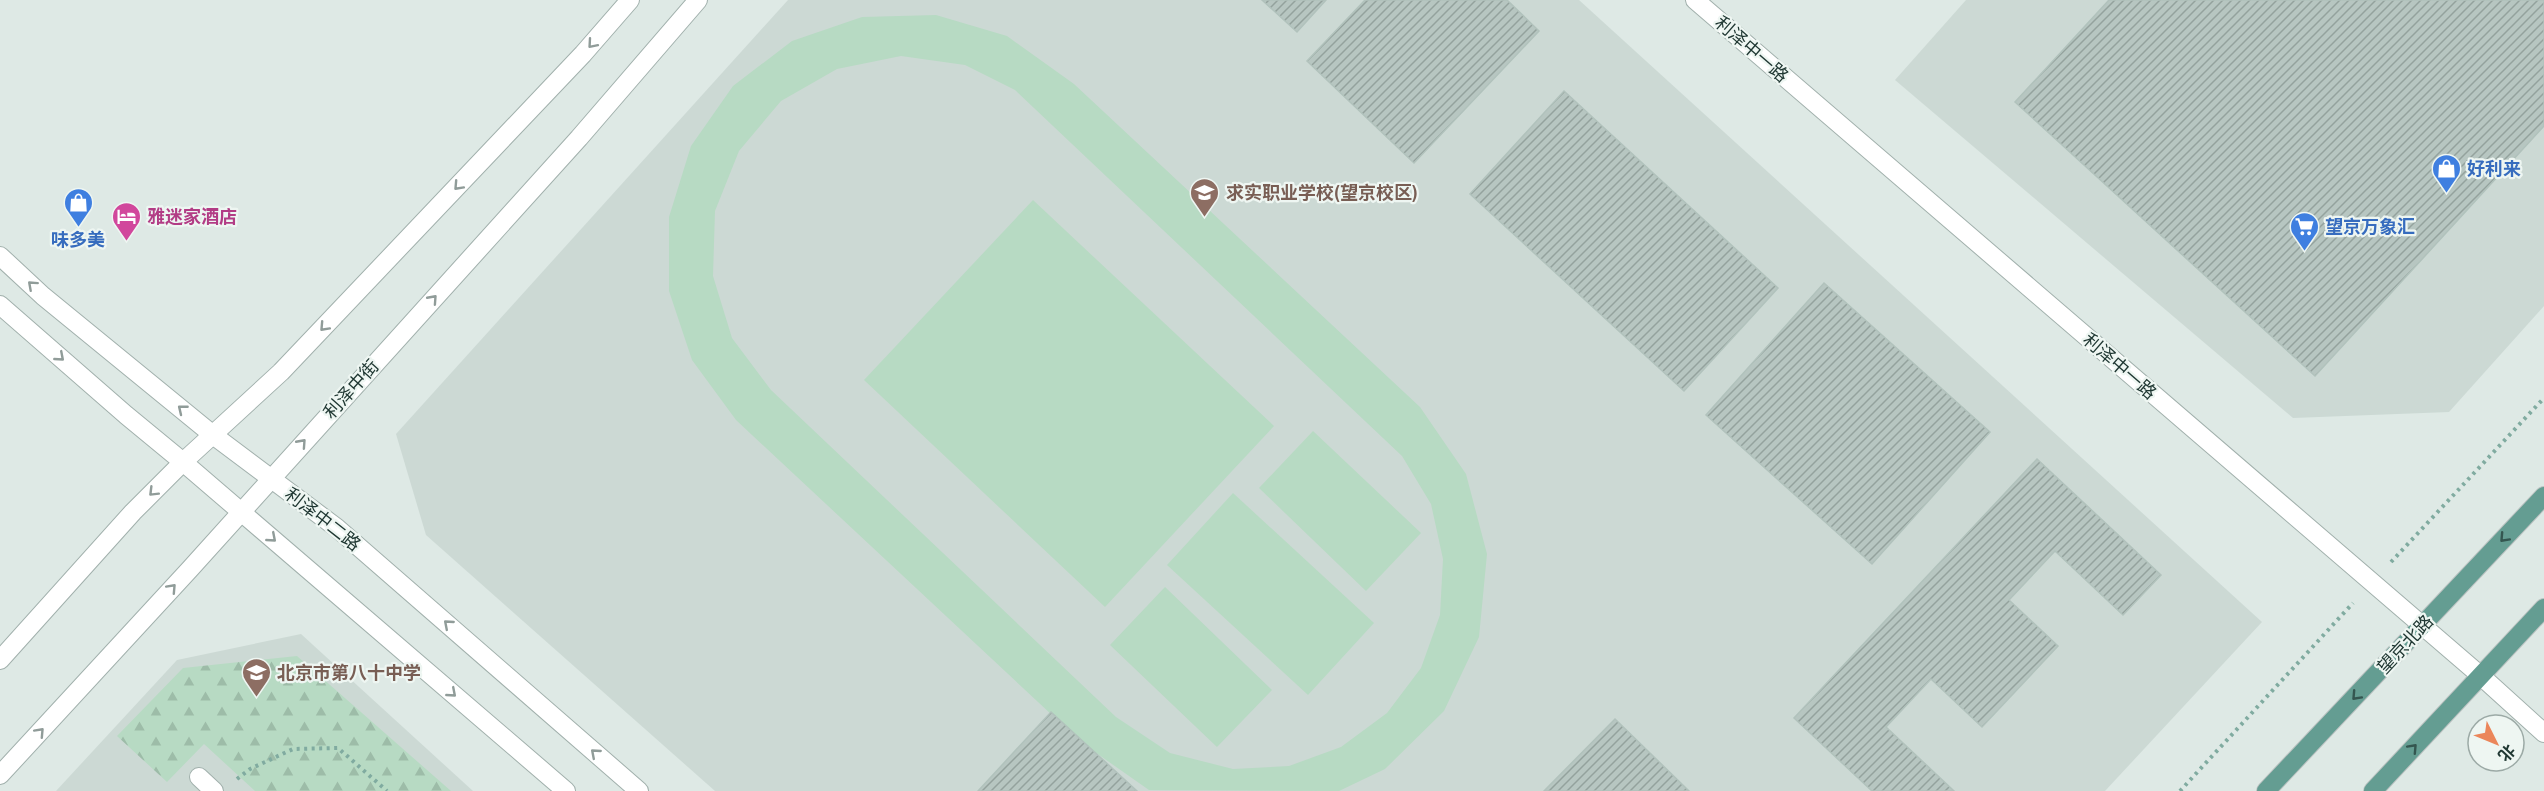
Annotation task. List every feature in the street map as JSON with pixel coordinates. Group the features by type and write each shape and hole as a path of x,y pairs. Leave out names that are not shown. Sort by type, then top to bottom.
{"main road":[{"name":"望京北路","path":"2266,791 2544,496"},
{"path":"2373,791 2544,608"}],"street":[{"path":"0,660 133,512 183,462 281,372 583,54 630,0"},
{"name":"利泽中街","path":"0,775 579,138 698,0"},
{"name":"利泽中一路","path":"1695,0 2481,676 2544,733"},
{"name":"利泽中二路","path":"0,256 43,296 213,435 337,528 639,791"},
{"path":"0,305 566,791"},
{"path":"199,777 214,791"}],"path":[{"path":"232,784 250,769 293,749 338,748 387,791"}],"shaded area":[{"name":"求实职业学校(望京校区)","path":"788,0 1579,0 2262,622 2105,791 715,791 426,535 396,434"},
{"name":"望京万象汇","path":"1966,0 2544,0 2544,306 2449,412 2293,418 1895,80"},
{"name":"北京市第八十中学","path":"301,634 473,791 56,791 177,660"}],"green space":[{"path":"936,15 1007,36 1074,84 1420,407 1466,474 1487,554 1479,637 1444,711 1385,769 1339,791 1149,790 1082,743 736,420 692,360 669,291 669,217 691,146 733,86 792,41 862,17","holes":["901,56 965,65 1015,90 1402,456 1431,504 1443,559 1440,615 1421,668 1387,713 1341,747 1289,766 1233,769 1170,753 1116,717 771,390 732,338 713,276 715,211 739,151 781,101 837,69"]},
{"path":"1033,200 1274,426 1105,607 864,380"},
{"path":"1313,431 1421,533 1366,591 1259,488"},
{"path":"1233,493 1374,623 1308,695 1167,565"},
{"path":"1165,587 1272,690 1217,747 1110,645"},
{"name":"北京市第八十中学","path":"297,656 451,791 255,791 204,744 167,782 117,736 183,668"}],"building":[{"path":"1262,0 1326,0 1297,32"},
{"path":"1365,0 1507,0 1539,31 1414,163 1307,61"},
{"name":"望京万象汇","path":"2109,0 2544,0 2544,126 2315,376 2015,102"},
{"path":"1564,91 1778,288 1684,391 1470,194"},
{"path":"1824,283 1990,432 1872,564 1706,415"},
{"path":"2037,459 2161,575 2123,615 2055,551 2009,600 2058,646 1982,727 1931,679 1886,727 1954,791 1872,791 1794,718"},
{"path":"1051,712 1137,791 978,791"},
{"path":"1615,719 1689,791 1544,791"}],"place":[{"name":"好利来","path":"2446,194"},
{"name":"求实职业学校(望京校区)","path":"1205,218"},
{"name":"味多美","path":"78,228"},
{"name":"雅迷家酒店","path":"126,242"},
{"name":"望京万象汇","path":"2304,252"},
{"name":"北京市第八十中学","path":"256,698"}]}
